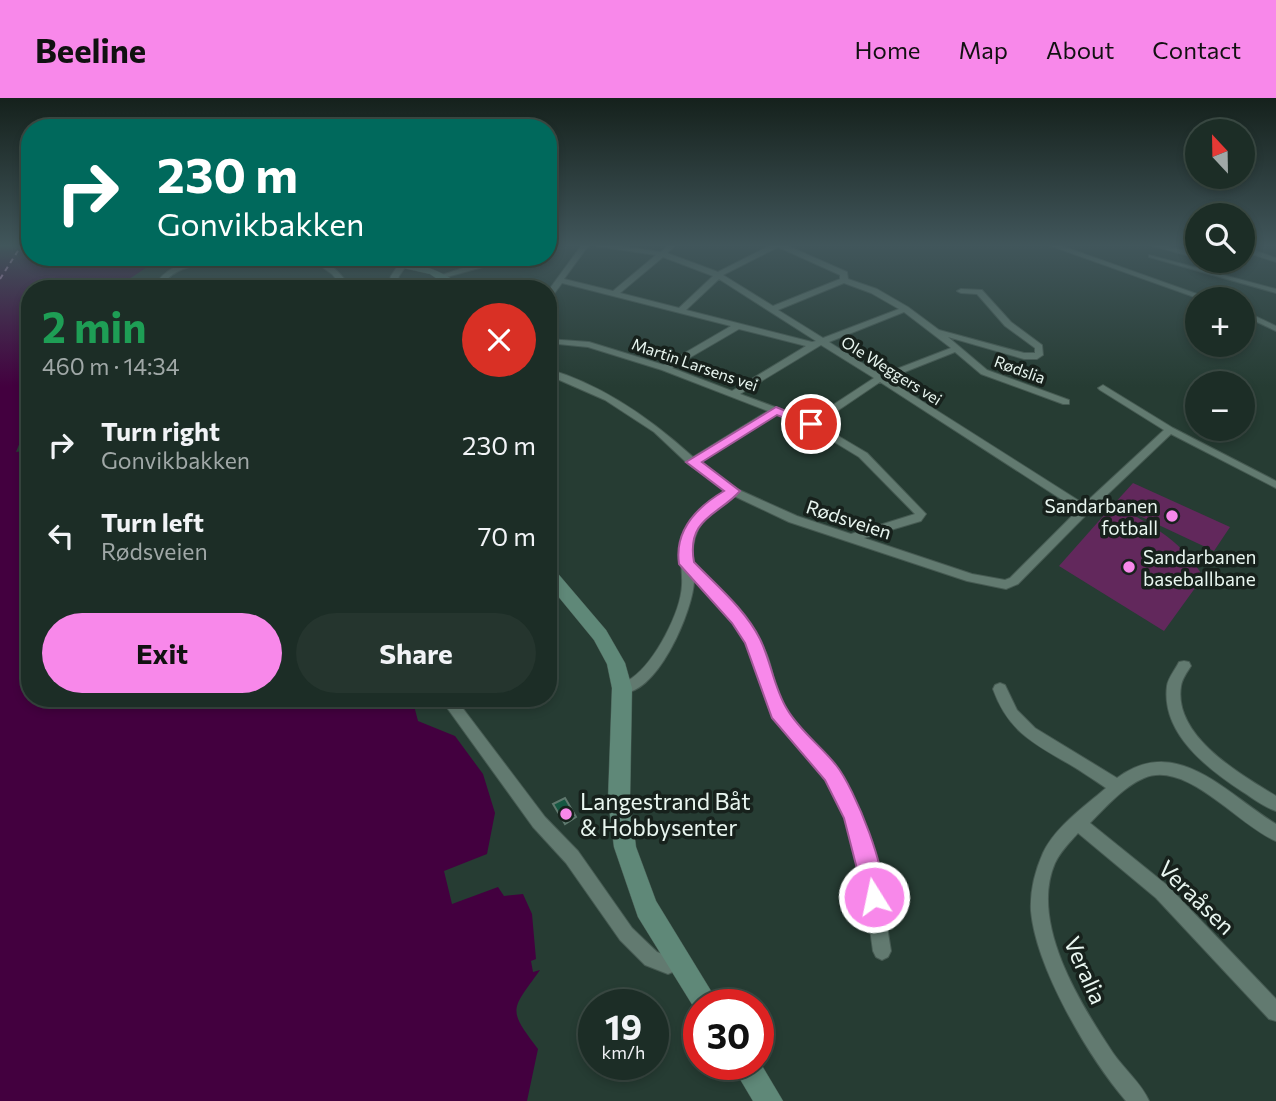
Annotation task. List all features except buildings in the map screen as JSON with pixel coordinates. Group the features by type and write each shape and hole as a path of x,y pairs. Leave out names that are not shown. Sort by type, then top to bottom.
{"main road":[{"path":"557,584 600,635 616,663 622,688 619,800 625,847 648,908 696,989"},
{"path":"755,1080 769,1101"}],"street":[{"path":"615,293 681,312 817,344"},
{"path":"681,312 700,293"},
{"name":"Ole Weggers vei","path":"745,293 817,344 879,379 1085,509"},
{"path":"771,310 813,293"},
{"name":"Rødslia","path":"877,293 936,331 984,372 1066,402"},
{"name":"Rødslia","path":"936,331 1024,356 1037,356 1040,353 1039,347 1008,324 980,293"},
{"path":"735,393 817,344 905,310"},
{"path":"1255,318 1276,329"},
{"path":"665,368 738,326"},
{"name":"Martin Larsens vei","path":"557,342 589,345 735,393 811,424 863,455 921,514 917,518 852,538"},
{"path":"811,424 879,379 955,349"},
{"name":"Rødsveien","path":"557,376 621,406 657,430 692,462 733,491 793,519 971,578 1006,585 1014,581 1085,509"},
{"path":"1103,388 1170,430 1276,485"},
{"path":"692,462 776,410"},
{"path":"1085,509 1170,430"},
{"path":"622,688 638,682 649,671 677,620 688,592 687,540 696,522 709,506 733,491"},
{"path":"687,564 746,630 761,656 772,702 825,764 854,816 869,869 882,951"},
{"path":"1184,666 1174,684 1175,701 1185,729 1198,747 1217,765 1276,804"},
{"path":"1000,689 1003,704 1033,736 1117,787"},
{"path":"454,707 539,822 572,857 626,934 651,959 668,965 678,961"},
{"name":"Veralia","path":"1139,1101 1104,1057 1055,967 1040,918 1041,885 1050,856 1079,823 1117,787 1139,771 1153,767 1172,768 1191,777 1276,833"},
{"name":"Veraåsen","path":"1079,823 1162,892 1276,1012"}],"shaded area":[{"path":"0,293 21,293 21,440 16,452 21,451 21,707 414,707 418,721 455,736 483,774 495,813 487,854 444,871 452,904 498,887 504,896 523,894 532,914 536,959 531,961 533,972 540,970 516,1009 521,1025 538,1049 527,1101 0,1101"},
{"name":"Sandarbanen fotball","path":"1133,483 1230,527 1214,551 1114,504"},
{"name":"Sandarbanen baseballbane","path":"1113,505 1164,534 1186,553 1203,577 1164,631 1059,566"}],"place":[{"name":"Sandarbanen fotball","path":"1172,516"},
{"name":"Sandarbanen baseballbane","path":"1129,567"},
{"name":"Langestrand Båt & Hobbysenter","path":"566,814"}],"route":[{"path":"811,424 776,410 692,462 733,491 709,506 696,522 687,540 685,553 687,564 738,619 753,641 761,656 772,702 779,713 832,774 854,816 874,897"}]}
